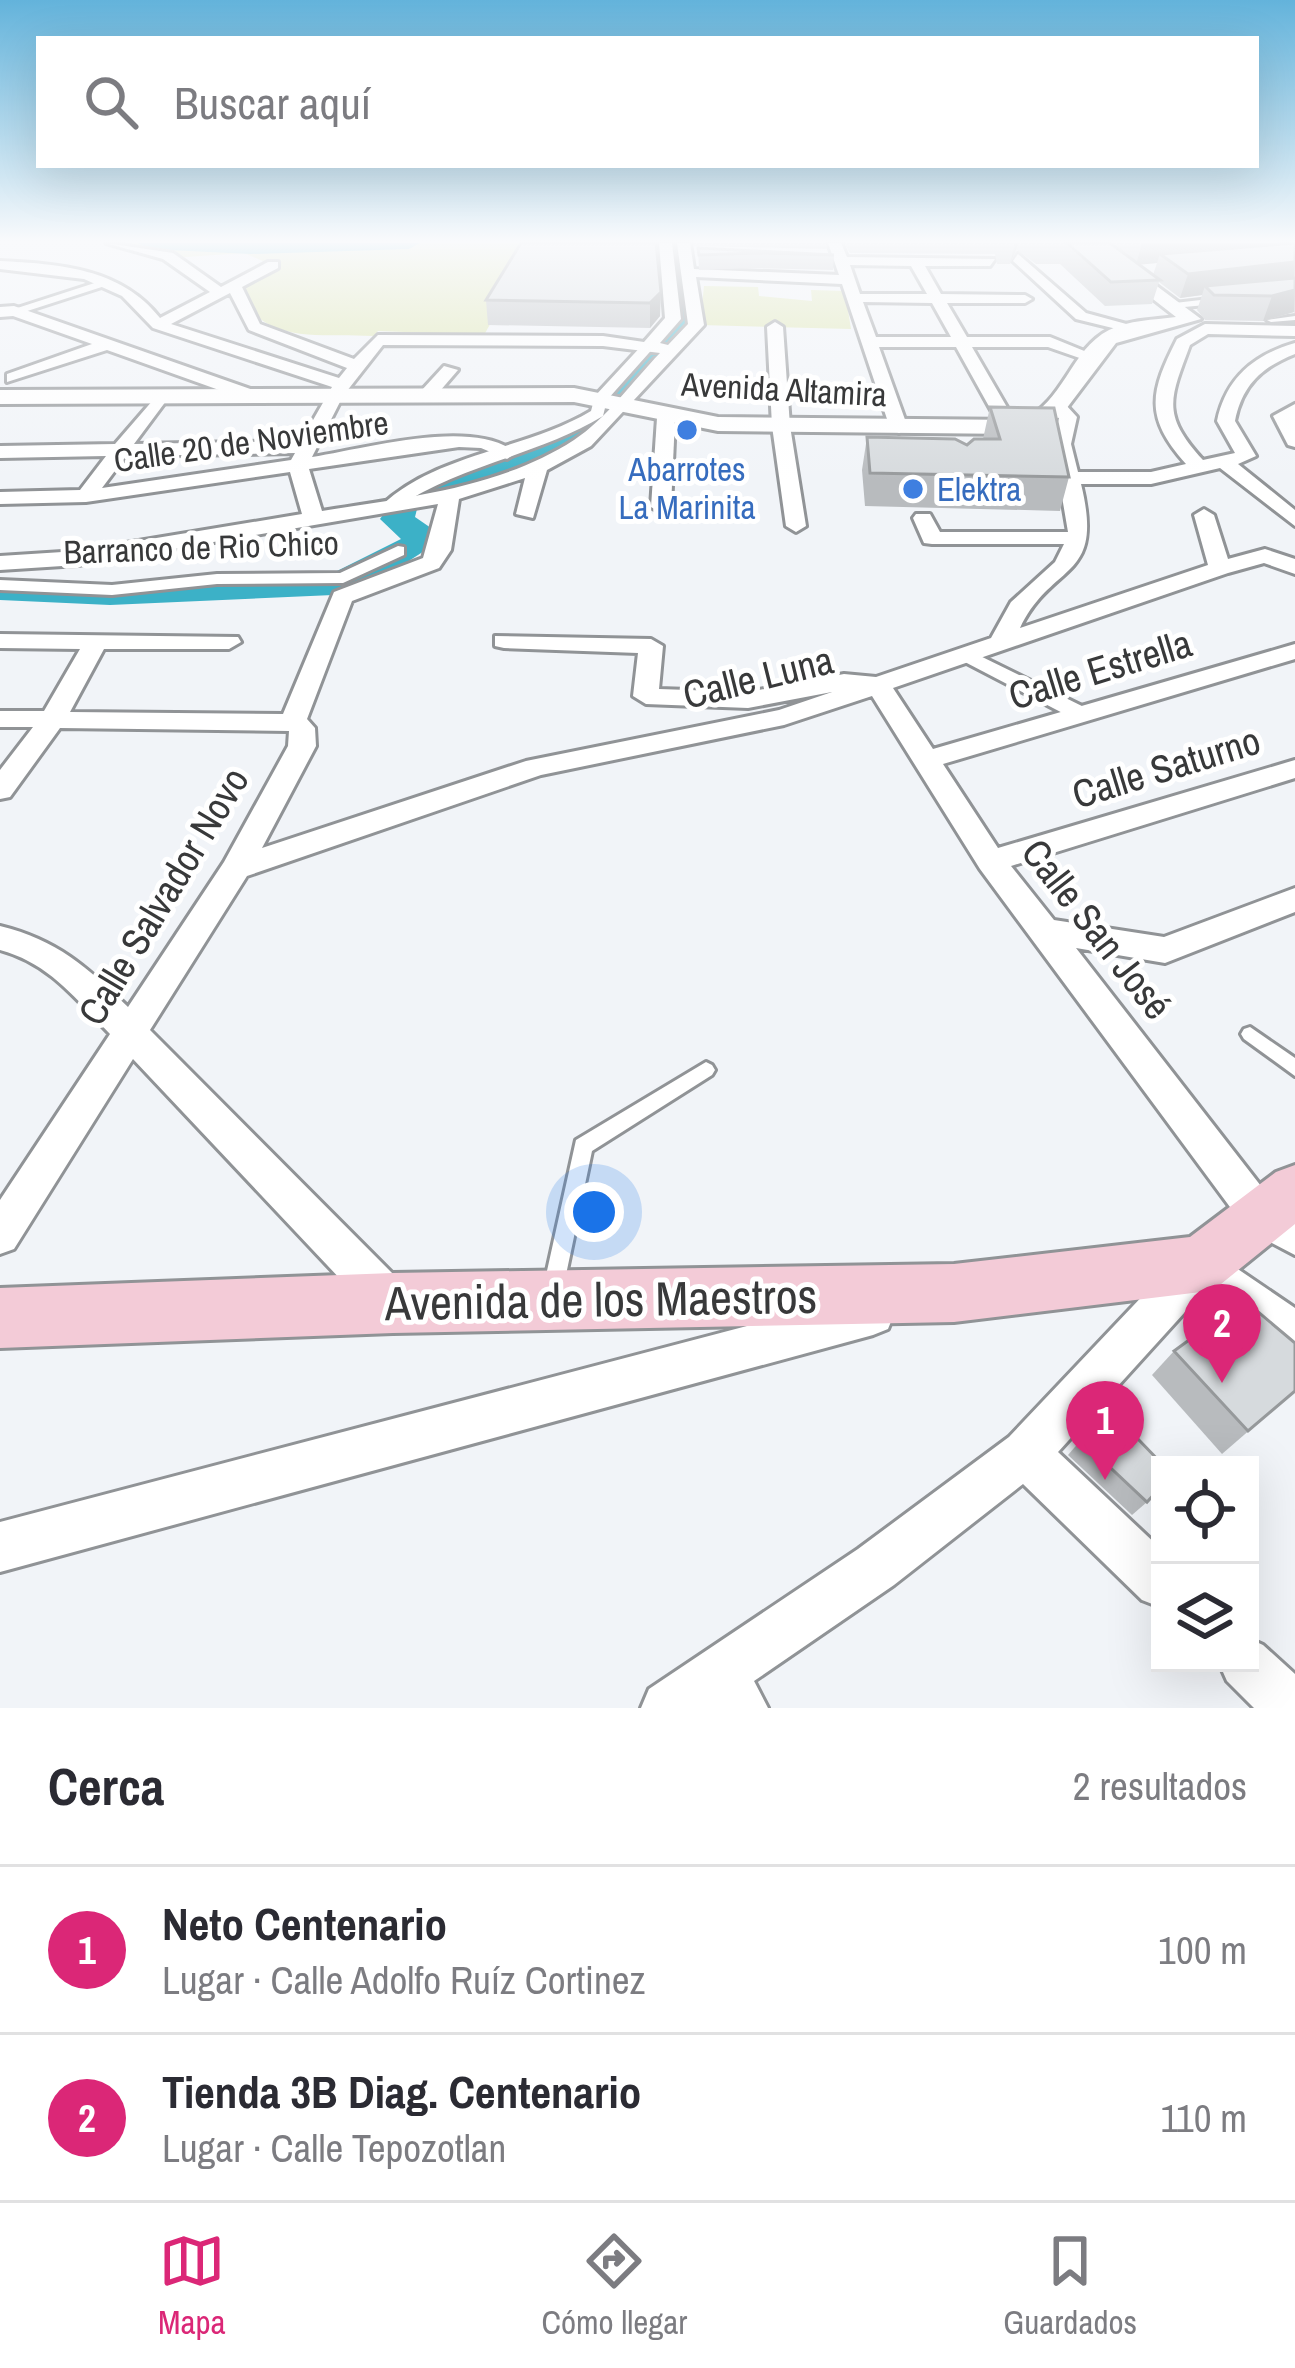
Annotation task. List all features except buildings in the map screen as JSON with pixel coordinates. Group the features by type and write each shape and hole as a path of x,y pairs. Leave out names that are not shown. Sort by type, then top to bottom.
{"main road":[{"path":"1201,1264 1284,1214"},
{"name":"Avenida de los Maestros","path":"0,1318 393,1303 954,1293 1201,1264"}],"street":[{"path":"39,323 253,396"},
{"path":"158,325 163,323"},
{"path":"251,323 360,368"},
{"path":"662,347 672,323"},
{"path":"389,506 411,488 571,432 598,413 662,347 695,323"},
{"path":"860,323 899,428"},
{"path":"948,323 1010,428"},
{"path":"1110,323 1132,328 1243,323"},
{"path":"158,325 338,390"},
{"path":"1197,325 1181,346 1160,414 1166,433 1199,466"},
{"path":"775,327 781,426 796,526"},
{"path":"999,647 1019,607 1064,565 1078,538 1061,436 1068,417 1058,408 1091,357 1108,339 1132,328"},
{"path":"314,519 301,456 338,390 360,368 377,340 662,347"},
{"path":"867,342 1049,342 1091,357"},
{"path":"4,382 105,345"},
{"path":"1069,478 1150,478 1248,454 1226,421 1236,387 1256,364 1295,348"},
{"path":"427,395 450,370"},
{"name":"Avenida Altamira","path":"4,382 58,397 253,396 338,390 611,401 667,418 899,428 946,438 1035,424 1058,408"},
{"path":"86,496 160,397"},
{"path":"0,563 78,558 450,496 538,467 584,442 611,401"},
{"path":"1295,410 1282,416 1295,441"},
{"path":"661,507 667,418"},
{"name":"Calle 20 de Noviembre","path":"0,498 86,496 301,456 473,441 507,453"},
{"path":"0,452 121,447 301,456"},
{"path":"1222,461 1295,520"},
{"path":"526,514 538,467"},
{"name":"Barranco de Rio Chico","path":"350,590 431,563 440,550 450,496"},
{"path":"1204,515 1220,568"},
{"path":"922,518 932,538 1078,538"},
{"name":"Barranco de Rio Chico","path":"0,584 112,590 217,579 343,578 398,551"},
{"name":"Calle Luna","path":"236,868 536,767 784,717 1220,568 1265,556 1295,567"},
{"name":"Calle Salvador Novo","path":"0,1235 236,868 302,746 302,728 292,722 350,590"},
{"path":"0,641 229,642"},
{"path":"504,641 651,646 646,697 748,700 844,682 878,686"},
{"path":"0,790 52,720 94,645"},
{"name":"Calle Estrella","path":"927,760 1295,651"},
{"path":"970,657 1083,715"},
{"name":"Calle San José","path":"878,686 992,861 1284,1214"},
{"path":"0,718 292,722"},
{"name":"Calle Saturno","path":"992,861 1295,769"},
{"path":"1050,932 1165,950 1295,900"},
{"path":"0,938 32,946 66,966 393,1303"},
{"path":"668,1708 730,1692 876,1567 1025,1453 1201,1264 1295,1335"},
{"path":"0,1547 954,1293"},
{"path":"1025,1453 1151,1573"},
{"path":"1254,1672 1292,1708"}],"lane":[{"path":"1250,1034 1295,1068"},
{"path":"551,1300 583,1146 706,1070"}],"green space":[{"path":"267,323 491,323 484,335 378,331 374,336 311,335"},
{"path":"850,323 851,329 700,325"}],"waterway":[{"path":"425,497 516,465 588,429 689,323"},
{"path":"0,589 110,594 354,580 418,544 419,535 397,519 404,509"}],"place":[{"name":"Abarrotes La Marinita","path":"687,430"},
{"name":"Elektra","path":"913,489"},
{"name":"Tienda 3B Diag. Centenario","path":"1222,1383"},
{"name":"Neto Centenario","path":"1105,1480"}]}
